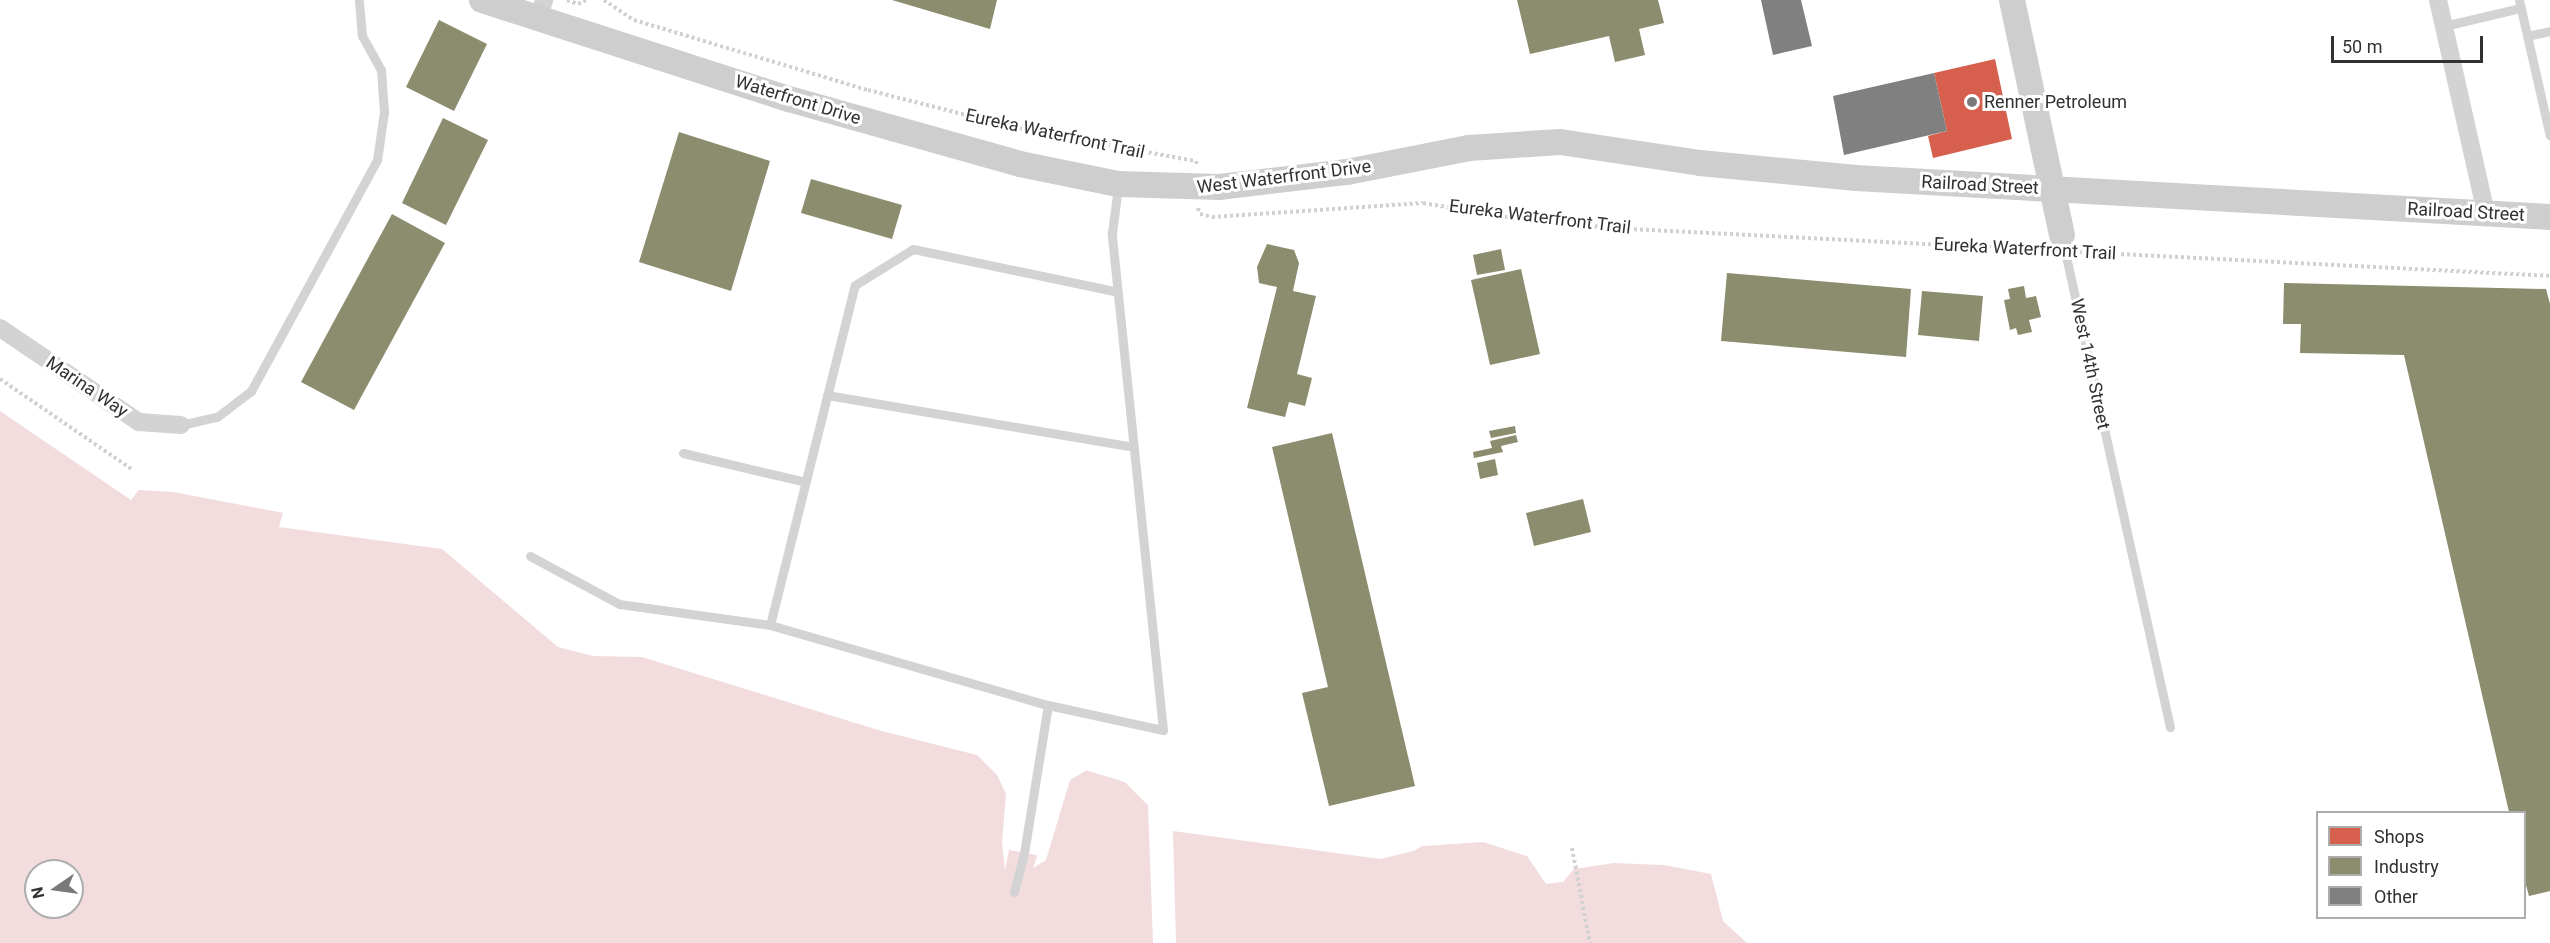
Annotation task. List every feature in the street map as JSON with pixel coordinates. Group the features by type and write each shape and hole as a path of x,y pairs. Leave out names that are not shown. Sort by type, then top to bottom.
{"street":[{"name":"Waterfront Drive","path":"482,0 541,10 789,99 985,154 1118,184"},
{"name":"West 14th Street","path":"2012,0 2063,243"},
{"path":"2438,0 2486,213"},
{"name":"Railroad Street","path":"1414,158 1469,148 1560,142 1781,172 2550,217"},
{"name":"West Waterfront Drive","path":"1118,184 1199,188 1347,172 1414,158"},
{"name":"Marina Way","path":"0,328 139,422 181,425"}],"lane":[{"path":"181,425 217,417 251,391 377,160 384,112 381,70 362,36 359,0"},
{"path":"2444,26 2520,4 2546,102 2550,136"},
{"path":"2527,36 2550,31"},
{"path":"530,556 619,604 770,625 1048,705 1163,730 1112,232 1118,184"},
{"name":"West 14th Street","path":"2063,243 2170,727"},
{"path":"770,625 855,285 914,249 1118,292"},
{"path":"827,395 1134,447"},
{"path":"683,453 806,482"},
{"path":"1014,892 1024,853 1048,705"}],"path":[{"path":"567,0 578,4 586,0"},
{"name":"Eureka Waterfront Trail","path":"604,0 634,20 868,90 1035,132 1196,161 1200,214 1212,217 1424,203 1499,216 1610,228 2063,243 2550,276"},
{"path":"0,379 133,470"},
{"path":"1572,848 1590,943"}],"shaded area":[{"path":"0,397 137,490 173,492 448,544 572,649 626,646 981,752 1006,767 1010,850 1041,856 1063,789 1079,768 1125,782 1148,805 1177,823 1366,850 1483,842 1527,856 1546,884 1563,882 1574,869 1614,863 1664,865 1711,874 1723,921 1747,943 0,943"}],"pier":[{"path":"0,394 101,464 141,487 131,500 0,411"},
{"path":"283,512 449,542 573,646 627,643 982,749 1008,765 1016,778 1014,826 1005,870 1002,842 1006,794 997,775 977,755 878,730 642,657 593,656 558,647 442,549 279,527"},
{"path":"1079,765 1139,784 1148,805 1125,782 1087,770 1070,780 1046,860 1033,868 1060,788"},
{"path":"1148,805 1178,821 1367,847 1426,843 1414,851 1380,859 1173,831 1176,943 1153,943"}],"building: Shops":[{"name":"Renner Petroleum","path":"1995,59 2012,139 1933,158 1928,136 1947,131 1934,73"}],"building: Industry":[{"path":"892,0 997,0 990,29"},
{"path":"1517,0 1658,0 1664,23 1639,29 1645,55 1615,62 1609,36 1530,54"},
{"path":"439,20 487,44 454,111 406,87"},
{"path":"443,118 488,140 446,225 402,203"},
{"path":"679,132 770,161 731,291 639,262"},
{"path":"811,179 902,205 892,239 801,213"},
{"path":"392,214 445,243 354,410 301,382"},
{"path":"1267,244 1294,250 1299,263 1293,291 1316,296 1297,374 1312,378 1305,406 1289,402 1285,417 1247,408 1277,287 1259,283 1257,267"},
{"path":"1501,249 1505,270 1477,275 1473,255"},
{"path":"1521,269 1540,354 1490,365 1471,280"},
{"path":"1727,273 1911,289 1906,357 1721,341"},
{"path":"2284,283 2546,289 2550,304 2550,891 2529,896 2526,885 2526,811 2509,811 2404,355 2300,353 2301,324 2283,324"},
{"path":"2024,286 2026,298 2036,296 2041,317 2029,320 2032,332 2018,335 2016,328 2010,330 2004,300 2010,299 2008,289"},
{"path":"1922,291 1983,296 1979,341 1918,335"},
{"path":"1515,426 1516,433 1491,438 1489,431"},
{"path":"1332,433 1415,786 1329,806 1302,693 1328,687 1272,447"},
{"path":"1516,435 1518,442 1501,446 1503,452 1474,458 1473,452 1492,448 1490,441"},
{"path":"1495,459 1498,475 1480,479 1477,463"},
{"path":"1583,499 1591,532 1534,546 1526,513"}],"building: Other":[{"path":"1761,0 1801,0 1812,46 1773,55"},
{"path":"1934,73 1947,131 1844,155 1833,96"}],"place":[{"name":"Renner Petroleum","path":"1972,102"}]}
